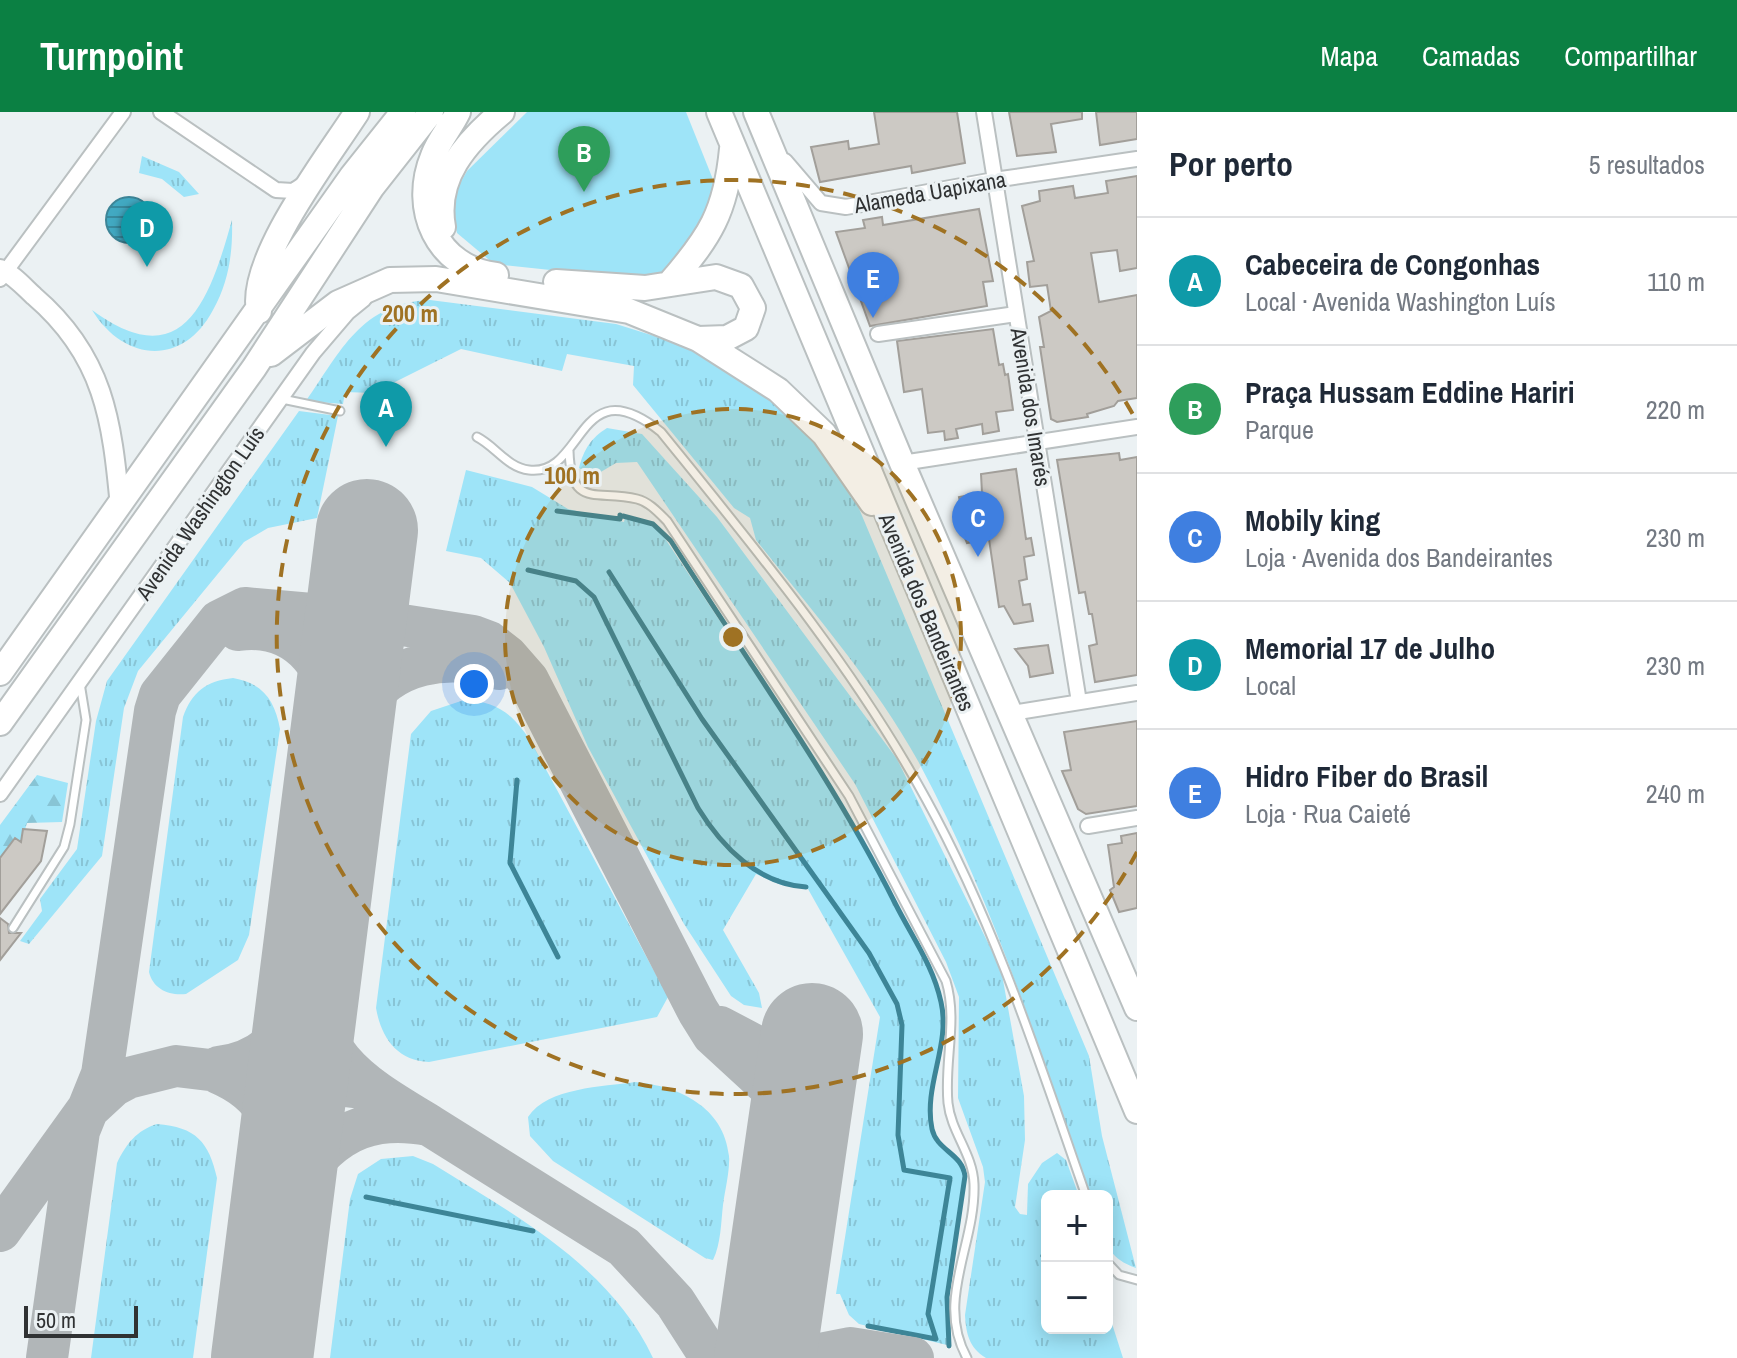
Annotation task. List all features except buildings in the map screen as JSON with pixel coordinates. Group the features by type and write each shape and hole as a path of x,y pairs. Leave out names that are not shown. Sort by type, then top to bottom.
{"highway":[{"path":"362,181 403,112"},
{"path":"0,673 259,311 362,181 431,112"},
{"path":"458,112 434,154 425,187 428,220 436,240 448,253 475,272 491,275 618,289 716,277 741,286 749,297 752,318 737,335 698,339"},
{"path":"448,253 441,199 446,177 457,157 502,112"},
{"name":"Avenida dos Bandeirantes","path":"719,112 1137,1111"},
{"path":"259,311 256,296 264,268 312,178 352,116"},
{"name":"Avenida dos Bandeirantes","path":"759,118 902,463 1137,1008"},
{"path":"669,284 711,233 721,213 729,188 733,145"},
{"name":"Avenida Washington Luís","path":"0,723 254,368 362,181"},
{"path":"254,368 314,320 364,290 390,280 436,279 629,311 698,339 778,390 824,434 866,496 888,519"}],"street":[{"path":"120,507 113,431 103,393 86,354 52,311 2,273 123,112"},
{"path":"161,112 276,190 293,191 312,178"},
{"name":"Avenida dos Imarés","path":"984,112 1079,702"},
{"name":"Alameda Uapixana","path":"759,118 808,191 833,207 1137,159"},
{"name":"Avenida Washington Luís","path":"0,794 333,329 368,296 398,284 436,279"},
{"path":"878,334 1016,314"},
{"path":"902,463 1137,427"},
{"path":"1012,713 1137,693"},
{"path":"1088,826 1137,818"}],"lane":[{"path":"282,399 340,411"},
{"path":"477,437 526,470 548,467 569,451 584,426 606,412 618,411 643,419 661,432 744,534 864,697 927,799 1007,969 1084,1190"},
{"path":"569,451 570,470 579,490 588,496 638,499 667,521 849,796 946,981 953,1013 948,1104 974,1180 953,1298 954,1323 967,1358"},
{"path":"13,928 64,847 86,720 80,683"},
{"path":"1113,1268 1119,1275 1137,1280"}],"green space":[{"path":"527,112 686,112 714,182 706,225 667,273 635,279 494,264 457,233 450,201 467,171"},
{"path":"142,156 179,172 199,194 184,197 162,179 139,173"},
{"path":"232,220 231,255 223,288 213,310 186,341 170,349 153,351 136,348 120,340 92,310 124,329 150,336 171,332 188,320 202,301 214,277"},
{"path":"430,300 616,324 680,344 774,397 816,438 855,499 1089,1056 1102,1136 1136,1268 1113,1253 1113,1190 1088,1190 1033,1030 991,920 945,813 918,761 882,703 756,540 750,518 734,508 633,385 634,366 567,354 562,371 461,349 373,393 345,392 343,404 306,401 355,333 386,310"},
{"path":"299,411 338,416 317,518 268,528 244,542 138,671 124,708 102,856 29,944 20,941 42,911 40,899 77,849 96,721 107,681"},
{"path":"607,428 642,434 717,517 897,759 1001,969 1024,1096 1025,1140 1015,1207 1020,1214 1027,1215 1028,1184 1042,1163 1057,1153 1066,1160 1077,1190 1041,1190 1041,1334 1113,1334 1113,1327 1123,1358 986,1358 972,1345 965,1315 985,1182 983,1167 958,1098 959,997 946,962 855,784 637,462 616,463 594,476 579,468 583,455"},
{"path":"466,470 532,487 568,509 624,522 625,517 642,520 660,531 845,809 934,977 944,1021 931,1095 931,1129 935,1141 959,1161 964,1176 946,1296 947,1345 859,1324 849,1315 840,1294 836,1294 880,1017 808,889 781,885 756,874 723,930 759,993 762,1008 744,1005 731,996 684,924 588,747 544,647 510,583 481,558 446,551"},
{"path":"233,678 252,684 266,695 275,710 280,729 249,935 238,960 186,994 174,994 158,987 149,972 183,717 201,689"},
{"path":"464,700 488,704 506,713 534,747 668,997 657,1017 429,1062 418,1061 399,1052 387,1038 376,1008 411,734 431,711"},
{"path":"37,775 68,783 62,822 27,823 21,842 15,838 0,858 0,825"},
{"path":"635,1082 668,1088 697,1102 709,1112 725,1139 729,1168 719,1240 713,1260 705,1258 553,1161 530,1136 528,1117 549,1100 577,1090"},
{"path":"157,1124 182,1129 199,1139 210,1155 217,1178 193,1358 91,1358 117,1163 133,1139"},
{"path":"413,1156 465,1183 558,1246 612,1296 635,1325 653,1358 330,1358 350,1199 358,1174 381,1159"}],"shaded area":[{"path":"129,197 138,198 145,204 151,211 151,229 145,236 138,242 129,243 120,242 113,236 107,229 106,220 107,211 113,204 120,198"}],"waterway":[{"path":"557,511 620,519 620,515"},
{"path":"623,516 653,524 671,541 844,810 933,976 941,1002 943,1034 931,1097 932,1129 939,1142 959,1162 965,1176 947,1297 949,1346"},
{"path":"528,570 576,581 594,597 698,808 718,836 757,871 772,879 806,887"},
{"path":"609,572 702,719 869,953 897,1004 902,1025 898,1135 904,1170 950,1178 928,1314 936,1339 868,1326"},
{"path":"517,780 510,863 558,957"},
{"path":"366,1197 533,1231"}],"taxiway":[{"path":"47,1358 79,1131 102,1074 155,711 160,695 219,621 245,608 357,618 473,636 489,642 507,656 528,680 698,1011 713,1035 775,1092 787,1122 791,1158"},
{"path":"238,630 261,629 296,642 310,655 331,687 345,726"},
{"path":"340,762 357,716 373,694 404,671 441,662 480,664 499,669"},
{"path":"282,1204 311,1165 342,1138 379,1123 429,1125 381,1095 343,1063 320,1022 314,964"},
{"path":"219,1067 251,1058 276,1040 295,1016 311,987"},
{"path":"720,1027 756,1046 808,1054"},
{"path":"0,1231 87,1110 113,1086 128,1078 176,1066 370,1089"},
{"path":"218,1073 250,1092 269,1116 279,1145 285,1180"},
{"path":"429,1125 624,1247 675,1302 711,1358"},
{"path":"799,1358 850,1348 913,1358"}],"runway":[{"path":"262,1358 367,530"},
{"path":"765,1358 812,1034"}],"place":[{"name":"Praça Hussam Eddine Hariri","path":"584,192"},
{"name":"Memorial 17 de Julho","path":"147,267"},
{"name":"Hidro Fiber do Brasil","path":"873,318"},
{"name":"Cabeceira de Congonhas","path":"386,447"},
{"name":"Mobily king","path":"978,557"}]}
